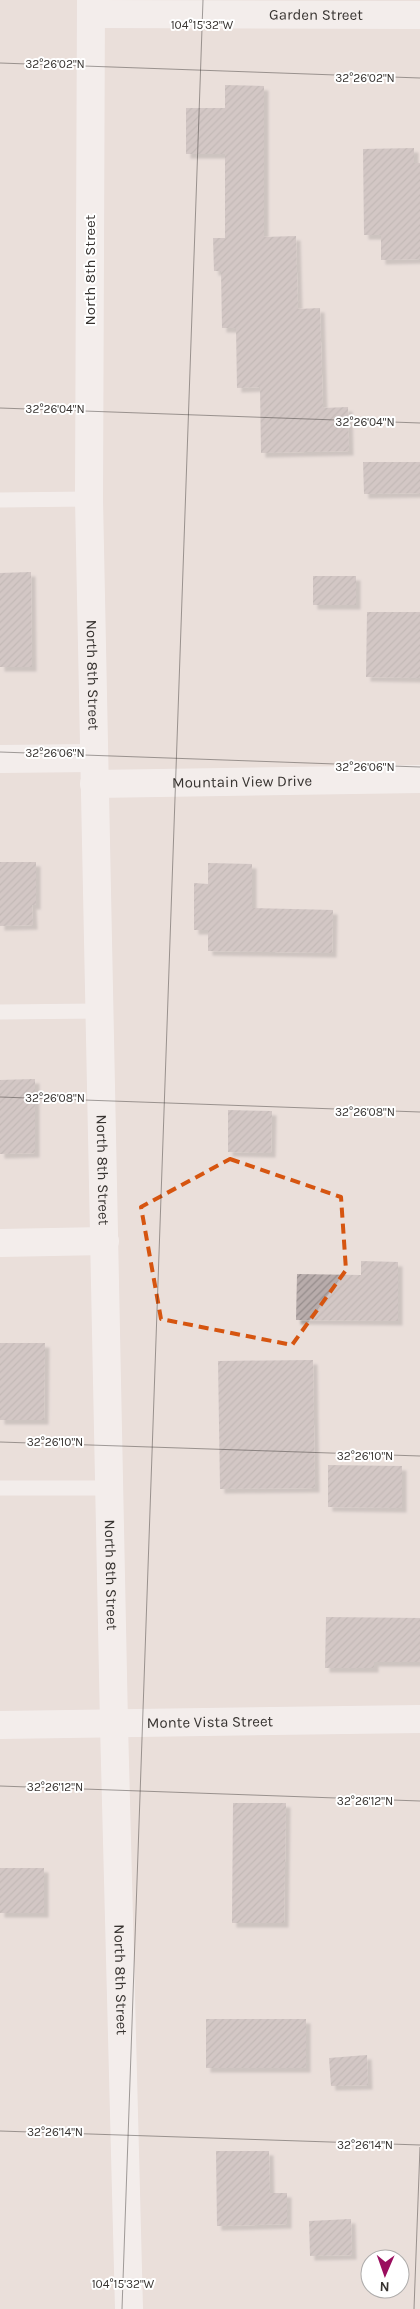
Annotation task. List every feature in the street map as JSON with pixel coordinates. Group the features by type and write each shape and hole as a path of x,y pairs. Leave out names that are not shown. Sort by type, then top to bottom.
{"street":[{"name":"Garden Street","path":"91,7 410,10"},
{"name":"North 8th Street","path":"91,7 89,499 114,1724 129,2309"},
{"name":"Mountain View Drive","path":"0,759 94,771 420,779"},
{"path":"0,1243 105,1240"},
{"name":"Monte Vista Street","path":"0,1725 420,1719"}],"lane":[{"path":"0,500 89,499"},
{"path":"0,1012 99,1012"},
{"path":"0,1488 110,1488"}],"highlighted area":[{"path":"230,1159 341,1197 346,1270 292,1345 161,1319 141,1207"}],"building":[{"path":"225,85 264,86 264,237 296,236 298,309 320,308 323,408 348,407 349,451 261,453 260,387 237,388 236,328 222,328 221,271 214,271 213,238 225,238 225,154 186,154 186,108 225,108"},
{"path":"414,148 414,163 420,163 420,259 381,260 381,235 364,235 363,149"},
{"path":"363,462 420,462 420,493 364,494"},
{"path":"31,572 32,667 0,667 0,573"},
{"path":"313,576 356,576 356,605 313,605"},
{"path":"367,612 420,612 420,678 366,677"},
{"path":"0,862 36,862 36,905 32,905 33,925 0,926"},
{"path":"208,863 252,864 252,908 333,910 332,953 208,951 208,930 194,930 194,883 208,884"},
{"path":"35,1079 35,1153 0,1154 0,1080"},
{"path":"228,1110 272,1111 271,1153 228,1152"},
{"path":"361,1261 398,1262 398,1321 296,1320 297,1274 361,1275"},
{"path":"0,1343 45,1343 44,1420 0,1420"},
{"path":"313,1360 315,1488 220,1489 218,1361"},
{"path":"328,1465 402,1466 402,1508 328,1507"},
{"path":"326,1617 420,1618 420,1662 374,1662 374,1668 325,1668"},
{"path":"233,1803 286,1803 284,1923 232,1923"},
{"path":"0,1868 44,1868 44,1913 0,1913"},
{"path":"206,2019 306,2019 306,2068 206,2068"},
{"path":"367,2055 368,2085 331,2086 329,2058"},
{"path":"216,2151 269,2151 270,2193 287,2193 287,2224 217,2226"},
{"path":"351,2219 352,2255 310,2256 309,2221"}]}
